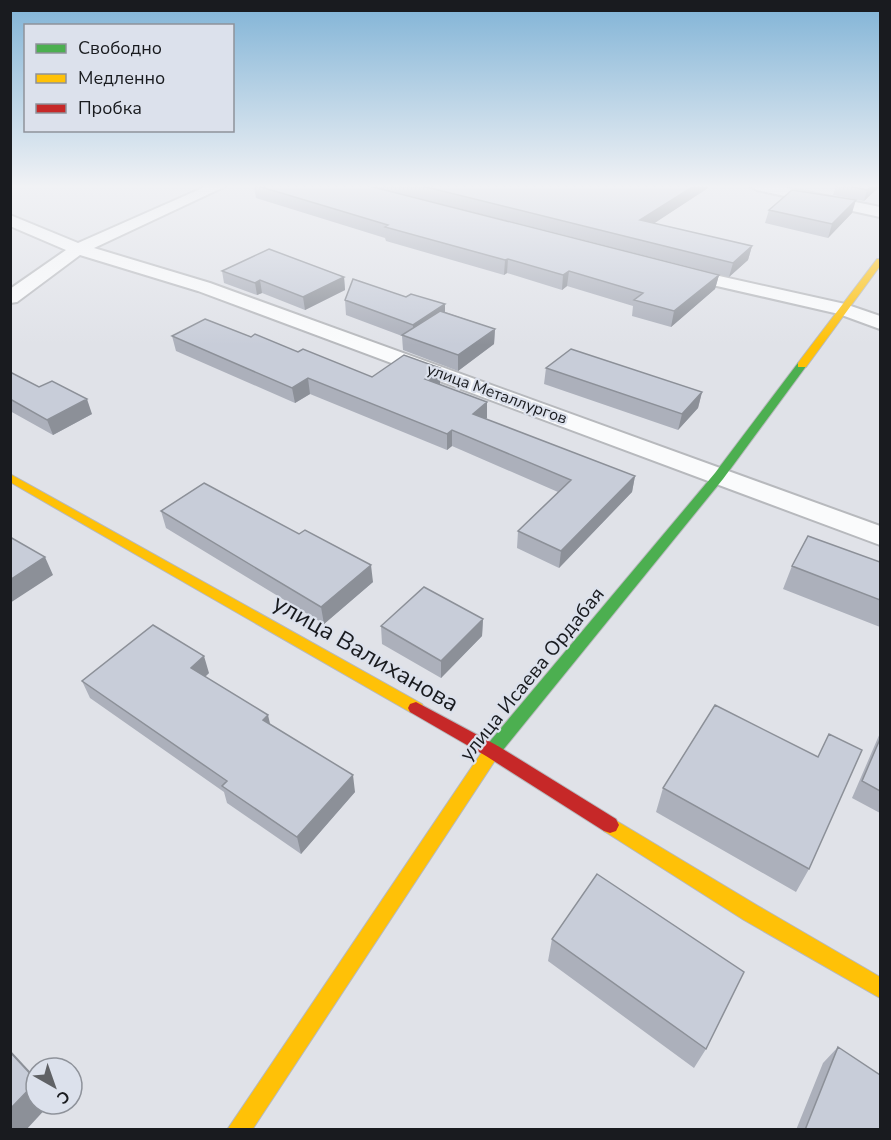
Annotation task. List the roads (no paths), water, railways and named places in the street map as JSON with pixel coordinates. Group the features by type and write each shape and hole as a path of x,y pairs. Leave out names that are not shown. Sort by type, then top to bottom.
{"street":[{"name":"улица Металлургов","path":"55,239 78,249 204,286 880,536"},
{"path":"10,298 78,249 100,239"},
{"name":"улица Исаева Ордабая","path":"238,1130 492,751 719,476 880,261"},
{"path":"666,269 845,310 880,323"},
{"name":"улица Валиханова","path":"10,477 492,751 751,913 880,988"}]}
